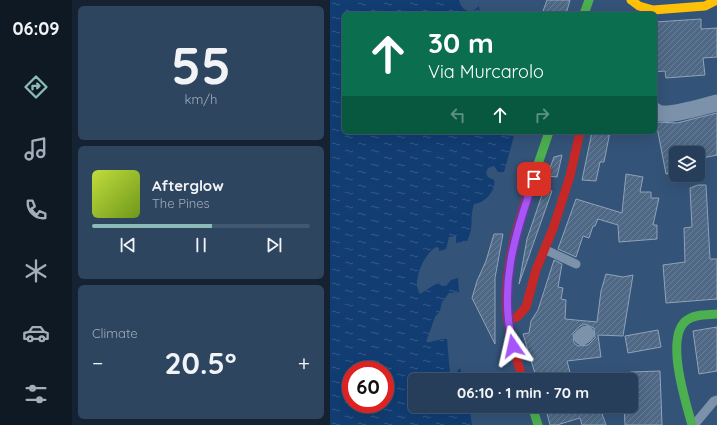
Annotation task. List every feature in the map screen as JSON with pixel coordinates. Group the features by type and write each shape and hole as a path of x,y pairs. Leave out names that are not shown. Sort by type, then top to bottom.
{"street":[{"path":"585,12 589,0"},
{"path":"631,0 639,6 653,10 705,6 717,0"},
{"path":"663,112 717,103"},
{"path":"520,373 513,360 508,320 506,300 508,271 516,236 548,134"},
{"path":"508,320 517,317 526,307 536,270 546,250 570,176 580,134"},
{"path":"693,425 678,365 676,347 679,331 684,322 696,316 717,314"},
{"path":"534,413 538,425"}],"lane":[{"path":"546,250 576,264"},
{"path":"693,425 714,401 717,400"}],"water":[{"path":"330,0 459,0 463,8 472,12 342,12 342,134 500,134 514,136 504,172 498,172 494,166 488,168 486,173 488,177 494,180 494,188 486,199 482,202 474,204 471,231 467,241 456,243 456,236 449,237 446,249 439,251 439,248 436,247 427,256 418,276 417,283 420,294 439,282 442,286 446,286 451,280 458,278 459,292 449,293 442,302 440,311 435,317 426,342 447,339 450,373 408,373 408,413 470,413 472,425 330,425"},
{"path":"479,6 480,12 472,12"},
{"path":"460,368 462,373 456,373"}],"building":[{"path":"547,0 570,0 567,12 543,12"},
{"path":"701,19 701,29 717,28 717,57 703,58 705,75 666,78 665,71 657,72 657,22"},
{"path":"717,113 717,155 705,158 705,146 669,146 669,173 666,174 657,122 677,123"},
{"path":"592,134 610,134 604,162 600,162 596,181 582,180"},
{"path":"562,155 557,177 547,176 554,157"},
{"path":"626,174 643,177 640,192 651,192 651,198 659,198 653,225 657,225 657,239 619,242 618,225 598,219 595,226 593,226 589,238 583,236 576,257 558,249 576,199 622,213"},
{"path":"698,185 706,185 710,259 717,259 717,299 666,303 663,265 685,262 684,228 692,227 690,188"},
{"path":"544,189 552,191 519,284 527,239"},
{"path":"494,234 503,234 495,278 495,344 472,298 477,281 486,261"},
{"path":"554,260 562,264 558,287 563,288 561,299 566,300 565,319 597,322 601,291 606,274 623,277 633,275 623,336 598,335 601,357 567,361 570,373 535,373 523,334 529,333 531,321 538,310","holes":["585,324 594,328 595,338 588,345 578,346 574,343 573,333 580,326"]},
{"path":"717,327 717,371 699,374 693,331"},
{"path":"658,330 661,347 628,353 625,336"},
{"path":"660,371 662,425 625,425 624,413 638,413 638,373 631,372"},
{"path":"547,413 602,413 606,425 582,425 580,418 557,425 550,425"}],"traffic: fast":[{"path":"585,12 589,0"},
{"path":"528,193 548,134"},
{"path":"692,425 685,402 679,370 677,340 680,328 690,318 717,314"},
{"path":"534,413 538,425"}],"traffic: slow":[{"path":"631,0 639,6 653,10 705,6 717,0"}],"traffic: jam":[{"path":"508,320 517,317 526,307 536,270 554,226 570,176 580,134"},
{"path":"521,373 509,330 506,310 506,286 516,232 528,193"}],"route":[{"path":"513,346 509,332 506,300 508,271 516,236 534,179"}]}
